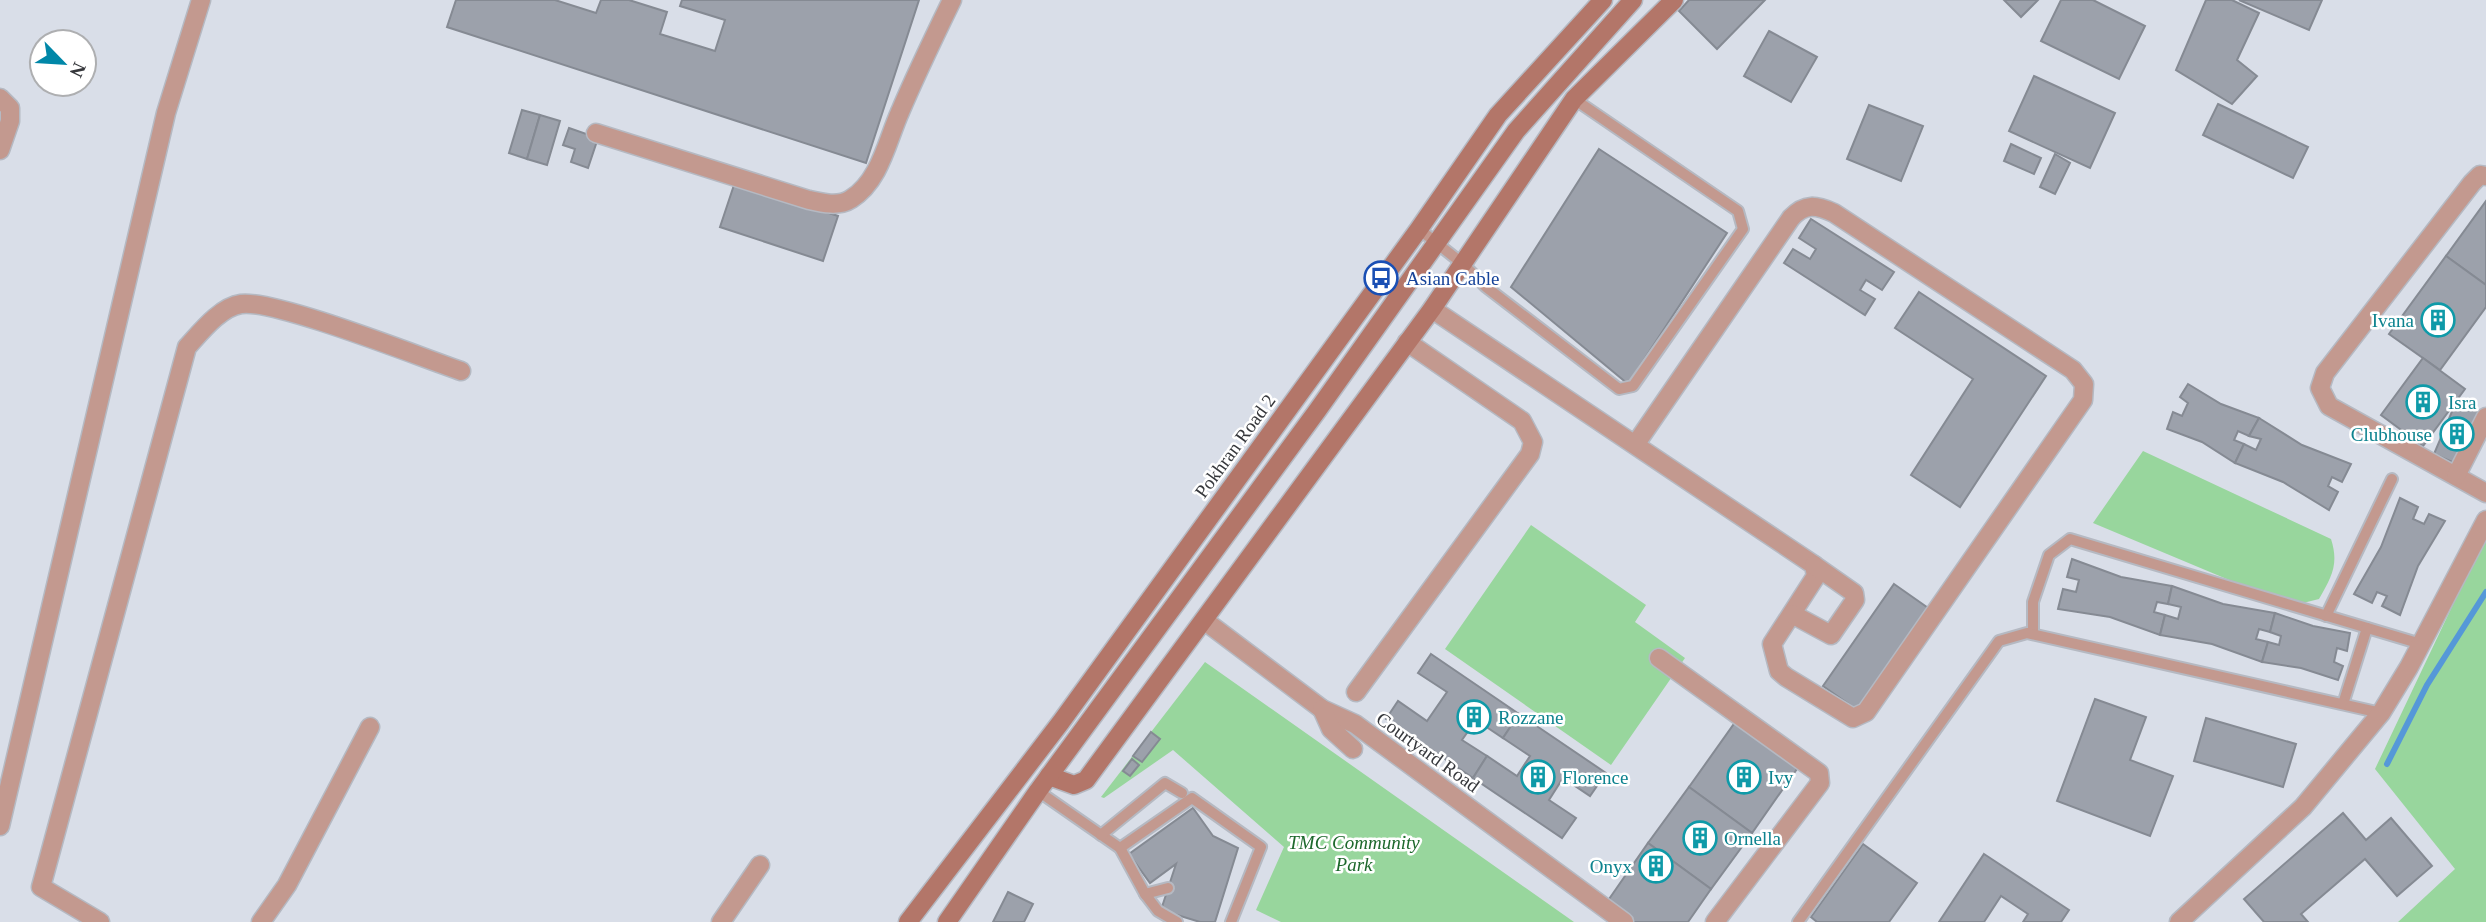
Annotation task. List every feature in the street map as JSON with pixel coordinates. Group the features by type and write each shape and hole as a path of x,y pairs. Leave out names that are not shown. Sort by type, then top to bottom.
{"main road":[{"name":"Pokhran Road 2","path":"908,922 1061,722 1498,116 1603,0"},
{"path":"947,922 1044,783 1516,131 1633,0"},
{"path":"1044,783 1074,785 1086,780 1432,309 1574,99 1674,0"}],"street":[{"path":"0,826 166,113 201,0"},
{"path":"596,132 809,200 830,204 849,201 864,188 880,163 900,112 952,0"},
{"path":"0,98 10,108 10,121 0,150"},
{"path":"2486,176 2480,174 2456,204 2325,373 2320,388 2329,406 2486,493"},
{"path":"1635,445 1791,218 1800,209 1810,205 1833,212 2073,370 2084,384 2083,400 1863,716 1853,718 1779,671 1772,644 1816,576 1814,565"},
{"path":"100,922 41,887 187,347 212,321 240,304 281,310 461,371"},
{"path":"1432,309 1854,593 1854,600 1831,635 1792,614"},
{"path":"1356,692 1530,454 1533,442 1522,421 1408,342"},
{"path":"2456,476 2486,417"},
{"path":"2181,918 2300,804 2381,713 2421,644 2486,520"},
{"name":"Courtyard Road","path":"1205,621 1322,709 1355,724 1624,922"},
{"path":"1659,658 1819,773 1821,783 1715,922"},
{"path":"1322,709 1331,729 1353,749"},
{"path":"261,922 306,849 370,727"},
{"path":"721,922 760,865"}],"lane":[{"path":"1419,229 1463,264 1486,287 1619,389 1633,386 1743,229 1738,211 1574,99"},
{"path":"2326,615 2392,479"},
{"path":"2033,634 2033,602 2049,555 2070,539 2421,644"},
{"path":"2343,704 2367,628"},
{"path":"1798,922 1999,641 2013,635 2033,634 2381,713"},
{"path":"1044,783 1101,835 1120,848 1145,894 1158,911 1177,922"},
{"path":"1101,835 1164,783 1182,793"},
{"path":"1120,848 1192,798 1261,848 1231,922"},
{"path":"1145,894 1168,888"}],"green space":[{"path":"2143,451 2331,539 2333,570 2319,599 2303,603 2284,603 2093,523"},
{"path":"1531,525 1646,605 1635,622 1685,658 1611,765 1445,649"},
{"path":"2486,535 2486,922 2398,922 2455,869 2375,769"},
{"name":"TMC Community Park","path":"1205,662 1574,922 1281,922 1256,910 1284,847 1173,750 1104,798 1101,797"}],"building":[{"path":"456,0 555,0 596,13 601,0 629,0 667,12 660,34 715,51 725,20 680,6 682,0 919,0 866,163 447,27"},
{"path":"1689,0 1765,0 1717,49 1679,11"},
{"path":"2004,0 2038,0 2021,17"},
{"path":"2061,0 2093,0 2145,26 2119,79 2041,41"},
{"path":"2206,0 2232,0 2259,13 2237,60 2257,76 2232,104 2176,70"},
{"path":"2239,0 2322,0 2309,30"},
{"path":"1769,31 1817,57 1791,102 1744,76"},
{"path":"2034,76 2115,113 2090,168 2009,131"},
{"path":"2218,104 2308,147 2293,178 2203,135"},
{"path":"1869,105 1923,126 1901,181 1847,159"},
{"path":"522,110 540,115 527,159 509,153"},
{"path":"540,115 560,121 547,165 527,159"},
{"path":"569,128 598,138 588,168 571,162 575,149 563,145"},
{"path":"2011,144 2041,158 2034,174 2004,161"},
{"path":"1599,149 1727,233 1628,384 1511,287"},
{"path":"2055,154 2070,163 2055,194 2040,187"},
{"path":"735,182 838,216 823,261 720,227"},
{"path":"2486,201 2486,285 2446,256"},
{"path":"1811,219 1894,272 1882,290 1866,280 1860,290 1875,299 1865,315 1784,263 1793,249 1810,259 1816,249 1799,238"},
{"name":"Ivana","path":"2446,256 2486,285 2486,307 2440,370 2389,334"},
{"path":"1919,292 2046,376 1960,507 1911,475 1973,379 1895,328"},
{"name":"Isra","path":"2423,358 2465,389 2423,446 2381,415"},
{"path":"2188,384 2221,404 2259,418 2249,436 2238,431 2234,440 2244,444 2235,463 2202,442 2167,429 2173,412 2182,416 2188,403 2180,397"},
{"name":"Clubhouse","path":"2456,402 2481,413 2459,465 2434,454"},
{"path":"2259,418 2302,445 2351,464 2342,482 2332,477 2328,486 2338,492 2329,510 2283,482 2235,463 2244,444 2256,450 2261,439 2249,436"},
{"path":"2400,498 2418,507 2413,519 2424,524 2429,514 2445,521 2418,566 2400,615 2382,606 2387,596 2377,592 2372,603 2354,594 2381,547"},
{"path":"2072,559 2121,577 2172,586 2168,604 2157,602 2154,612 2165,615 2160,635 2110,617 2058,609 2063,589 2076,592 2079,580 2067,577"},
{"path":"1894,584 1931,610 1860,712 1823,686"},
{"path":"2172,586 2223,604 2275,613 2270,632 2259,629 2256,639 2268,642 2262,662 2212,644 2160,635 2165,615 2178,619 2181,607 2168,604"},
{"path":"2275,613 2313,626 2350,633 2347,651 2337,648 2334,662 2343,666 2338,680 2301,668 2262,662 2268,642 2279,645 2281,636 2270,632"},
{"name":"Rozzane","path":"1431,654 1519,714 1503,738 1476,720 1462,740 1487,756 1473,778 1386,719 1398,701 1427,721 1447,692 1418,673"},
{"path":"2095,699 2146,717 2130,760 2173,776 2150,836 2057,801"},
{"name":"Florence","path":"1519,714 1606,773 1590,796 1563,778 1549,800 1576,818 1562,838 1473,778 1487,756 1517,776 1530,756 1503,738"},
{"path":"2206,718 2296,744 2283,787 2194,761"},
{"name":"Ivy","path":"1736,721 1799,766 1752,833 1689,787"},
{"path":"1151,732 1160,739 1142,762 1133,756"},
{"path":"1132,759 1139,765 1130,776 1123,771"},
{"name":"Ornella","path":"1689,787 1752,833 1711,889 1648,843"},
{"path":"1193,808 1213,836 1238,848 1215,922 1200,922 1161,910 1176,864 1150,883 1129,854"},
{"path":"2343,813 2366,840 2391,818 2432,866 2397,896 2365,859 2301,914 2308,922 2264,922 2244,899"},
{"name":"Onyx","path":"1648,843 1711,889 1688,922 1634,922 1607,902"},
{"path":"1863,844 1917,883 1889,922 1817,922 1811,917"},
{"path":"1984,854 2069,910 2061,922 2023,922 2028,914 2001,896 1984,922 1939,922"},
{"path":"1008,892 1033,904 1024,922 993,922"}],"waterway":[{"path":"2387,764 2427,685 2486,592"}],"place":[{"name":"Asian Cable","path":"1381,278"},
{"name":"Ivana","path":"2438,320"},
{"name":"Isra","path":"2423,402"},
{"name":"Clubhouse","path":"2457,434"},
{"name":"Rozzane","path":"1474,717"},
{"name":"Florence","path":"1538,777"},
{"name":"Ivy","path":"1744,777"},
{"name":"Ornella","path":"1700,838"},
{"name":"Onyx","path":"1656,866"}]}
